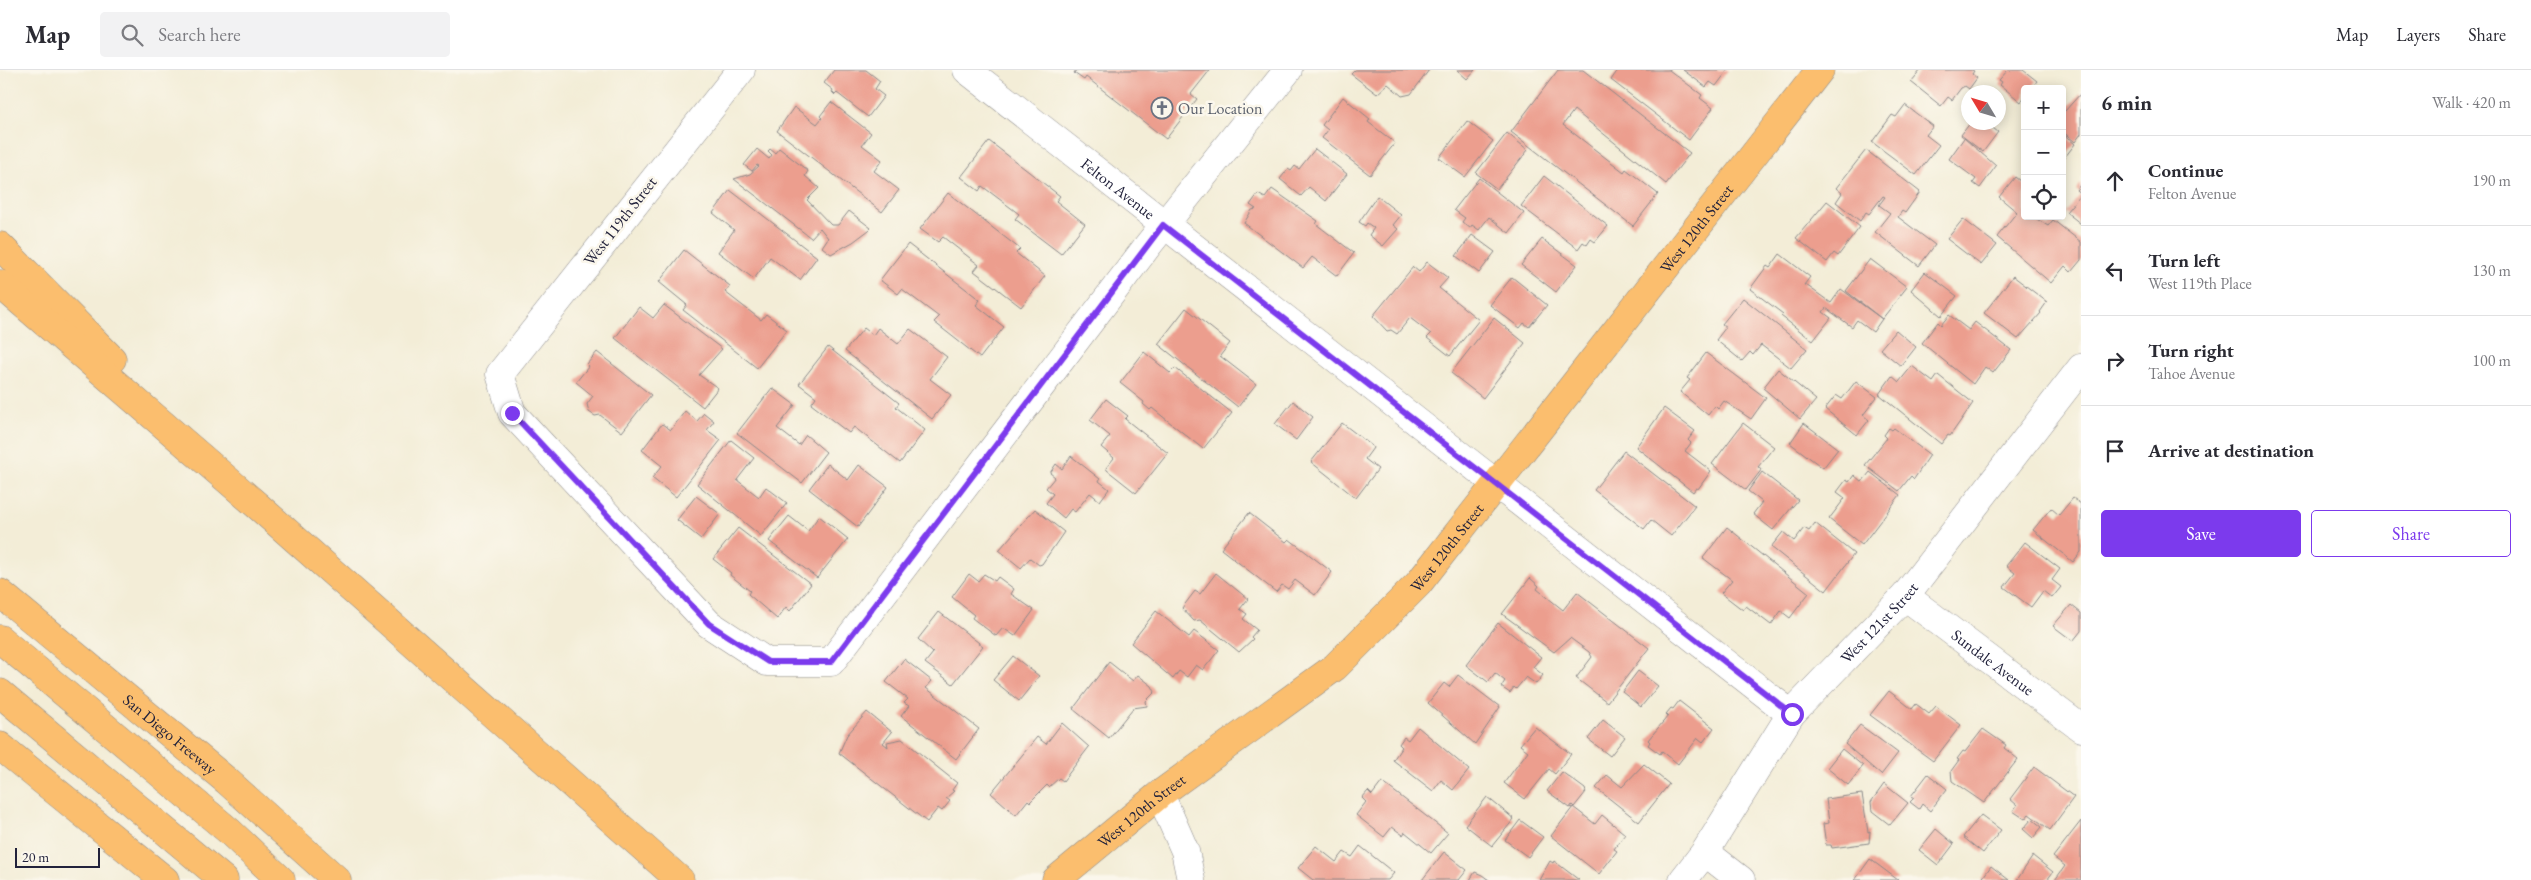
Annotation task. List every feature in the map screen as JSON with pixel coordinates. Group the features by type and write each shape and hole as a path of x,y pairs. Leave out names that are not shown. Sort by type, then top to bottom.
{"main road":[{"name":"West 120th Street","path":"1056,880 1160,794 1335,667 1418,584 1820,70"},
{"path":"0,246 259,507"},
{"path":"0,284 259,507 680,880"},
{"name":"San Diego Freeway","path":"0,593 227,781 337,880"},
{"path":"0,639 229,831 281,880"},
{"path":"0,693 224,880"},
{"path":"0,746 165,880"}],"street":[{"name":"West 119th Street","path":"741,70 500,374 512,413 709,624 768,662 831,662 1163,225"},
{"name":"Felton Avenue","path":"967,70 1163,225 1792,714"},
{"path":"1163,225 1288,70"},
{"name":"West 121st Street","path":"1683,880 1705,852 1792,714 1905,596 2081,368"},
{"name":"Sundale Avenue","path":"1905,596 2081,728"},
{"path":"1160,794 1185,851 1191,880"},
{"path":"1705,852 1741,880"}],"building":[{"path":"834,70 866,70 880,81 875,89 884,96 868,117 837,93 835,95 832,92 833,90 824,83"},
{"path":"1076,70 1210,70 1191,94 1197,99 1166,139 1086,77 1084,80 1074,73"},
{"path":"1355,70 1429,70 1411,94 1402,96 1388,84 1377,94 1351,74"},
{"path":"1457,70 1475,70 1467,79"},
{"path":"1558,70 1583,70 1690,153 1666,184 1574,110 1563,125 1624,172 1626,169 1658,194 1633,226 1511,132"},
{"path":"1618,70 1669,70 1702,95 1700,98 1713,108 1689,140 1611,80"},
{"path":"1683,70 1728,70 1716,86 1710,82 1706,87"},
{"path":"1921,70 1972,70 1974,71 1972,74 1977,78 1972,85 1961,85 1961,88 1952,100 1948,97 1941,106 1911,82"},
{"path":"2008,70 2023,70 2037,81 2034,85 2021,85 2021,102 2006,90 2006,85 2000,85 2002,82 1999,80"},
{"path":"2081,93 2081,134 2075,142 2066,134 2066,110"},
{"path":"1343,97 1370,119 1368,122 1395,143 1370,175 1322,138 1328,130 1322,125"},
{"path":"831,102 871,133 862,145 882,160 874,171 899,190 882,212 777,131 794,107 817,124 822,118 820,116"},
{"path":"1905,105 1933,126 1926,135 1939,145 1916,175 1872,142 1892,115 1896,117"},
{"path":"1467,121 1493,141 1465,177 1439,158"},
{"path":"1965,130 1995,130 1998,132 1983,152 1961,135"},
{"path":"1507,133 1528,150 1497,189 1476,173"},
{"path":"2066,136 2075,144 2066,156"},
{"path":"1964,138 1996,166 1980,188 1973,183 1976,179 1949,159"},
{"path":"989,141 1060,196 1056,201 1085,224 1061,254 1015,219 1019,214 982,186 979,191 961,177"},
{"path":"779,148 808,171 805,176 819,188 807,200 831,225 838,225 849,211 871,228 853,242 831,254 822,247 828,238 820,228 811,238 734,179 750,174 759,166 757,165 752,171 744,165 757,149 769,159 772,155 768,151 770,149 775,153"},
{"path":"1315,149 1347,174 1326,201 1309,187 1301,196 1280,179 1288,169 1291,171 1295,166 1299,169"},
{"path":"1866,150 1920,192 1905,213 1902,211 1898,217 1935,245 1919,266 1875,232 1890,213 1879,205 1885,197 1883,196 1869,214 1866,212 1860,221 1836,202 1842,193 1836,188"},
{"path":"1544,176 1608,226 1595,242 1591,239 1587,245 1583,242 1578,249 1521,206"},
{"path":"2015,177 2021,182 2021,220 2038,220 2048,226 2053,220 2081,242 2081,260 2071,272 2065,266 2051,283 1997,237 2017,212 1999,197"},
{"path":"1479,178 1524,213 1509,233 1489,217 1479,230 1472,225 1470,228 1462,222 1465,218 1454,210"},
{"path":"2081,184 2081,194 2076,190"},
{"path":"1272,189 1318,221 1316,224 1354,253 1337,276 1312,257 1303,268 1244,223 1252,210 1256,209 1250,205 1258,194 1265,198"},
{"path":"730,190 817,257 800,280 770,257 754,279 718,252 734,230 713,213"},
{"path":"948,193 1020,249 1016,253 1045,276 1021,307 974,271 979,265 943,237 938,242 920,229"},
{"path":"2081,194 2081,224 2066,212"},
{"path":"1377,196 1401,215 1393,225 1398,229 1383,246 1369,235 1374,228 1367,223 1365,226 1359,222"},
{"path":"1827,201 1860,227 1838,256 1834,253 1827,262 1796,238"},
{"path":"1963,219 1997,245 1981,265 1947,239"},
{"path":"1472,235 1495,252 1479,273 1456,256"},
{"path":"1542,239 1577,265 1556,292 1521,265"},
{"path":"908,244 980,300 976,305 1004,327 980,358 934,322 939,317 902,289 898,294 880,280"},
{"path":"684,250 730,286 725,292 761,320 766,314 787,330 757,368 683,310 687,305 659,282"},
{"path":"1780,254 1810,277 1804,285 1831,303 1841,289 1882,319 1873,332 1857,320 1852,327 1826,308 1823,312 1831,318 1813,341 1781,316 1783,314 1750,289 1767,266 1770,268"},
{"path":"1870,259 1907,287 1882,319 1846,291"},
{"path":"1427,262 1448,278 1439,288 1479,320 1450,356 1427,338 1431,334 1410,318 1397,334 1391,330 1387,331 1373,316 1413,267 1419,272"},
{"path":"1925,272 1957,296 1941,316 1911,290"},
{"path":"2013,276 2047,302 2041,313 2018,339 1984,313"},
{"path":"1512,277 1547,305 1529,327 1524,323 1520,328 1490,305"},
{"path":"1743,298 1807,349 1791,368 1761,345 1753,355 1750,352 1742,361 1716,340 1726,327 1722,324"},
{"path":"664,305 722,349 699,375 718,388 703,407 615,338 639,307 653,318"},
{"path":"1186,308 1230,343 1220,356 1256,384 1238,407 1158,344"},
{"path":"1949,315 1969,330 1975,322 2011,350 1993,373 1985,367 1973,384 1922,343 1938,322 1941,325"},
{"path":"1494,318 1525,343 1483,398 1451,373"},
{"path":"864,328 873,335 878,328 898,344 910,329 947,357 930,379 951,395 932,419 845,351"},
{"path":"1896,330 1916,347 1901,366 1880,349"},
{"path":"828,347 899,403 896,407 925,430 900,463 854,427 849,433 811,404 816,397 799,384"},
{"path":"597,352 651,395 622,432 600,415 595,416 589,412 587,404 593,396 576,382"},
{"path":"1144,352 1170,373 1175,368 1232,413 1203,449 1152,408 1150,410 1143,404 1144,402 1120,383"},
{"path":"1706,353 1766,398 1751,419 1724,401 1718,409 1715,406 1708,415 1680,392 1690,380 1687,378"},
{"path":"1912,366 1933,382 1938,375 1973,403 1950,436 1948,435 1941,444 1879,394 1892,376 1899,382"},
{"path":"1778,369 1816,400 1800,419 1763,388"},
{"path":"1856,381 1877,397 1863,415 1869,420 1857,435 1825,409 1836,395 1842,399"},
{"path":"772,388 795,405 777,428 799,445 806,435 826,452 802,483 737,433"},
{"path":"1106,399 1128,416 1125,419 1168,453 1136,493 1107,470 1106,468 1114,458 1101,447 1110,436 1090,420"},
{"path":"1293,401 1313,417 1296,440 1275,424"},
{"path":"1664,408 1695,431 1688,440 1691,443 1685,451 1711,471 1698,489 1696,488 1693,492 1636,447"},
{"path":"685,411 697,421 704,413 714,421 707,430 721,440 676,497 652,478 662,466 642,450 662,424 671,430"},
{"path":"1342,423 1372,446 1373,448 1365,459 1378,469 1356,498 1311,462"},
{"path":"1743,423 1774,447 1758,467 1762,469 1746,490 1712,464"},
{"path":"1804,423 1838,449 1823,468 1790,443"},
{"path":"1889,428 1892,430 1894,428 1930,455 1914,479 1911,476 1899,491 1865,465 1887,438 1884,435"},
{"path":"731,440 754,458 737,480 759,497 766,487 787,503 761,536 697,484"},
{"path":"1624,451 1695,506 1671,536 1651,520 1644,529 1594,490"},
{"path":"1071,456 1100,479 1099,481 1109,489 1100,501 1090,493 1075,512 1071,509 1064,518 1046,503 1053,494 1046,488 1055,477 1050,473 1056,464 1062,469"},
{"path":"828,464 848,480 859,465 888,487 858,527 809,489"},
{"path":"1762,472 1798,500 1773,530 1753,514 1762,502 1748,491"},
{"path":"1870,472 1900,495 1862,545 1829,519 1845,498 1837,492 1846,480 1849,482 1854,475 1862,482"},
{"path":"696,496 720,514 701,539 677,520"},
{"path":"2073,498 2081,504 2081,552 2073,562 2033,530 2051,508 2059,515"},
{"path":"1035,509 1064,532 1042,564 1039,565 1030,558 1021,568 999,550"},
{"path":"1249,513 1286,542 1289,539 1332,572 1315,595 1295,580 1288,589 1282,585 1276,592 1221,549"},
{"path":"789,516 808,531 819,516 848,539 817,578 769,541"},
{"path":"1815,523 1854,554 1826,591 1771,547 1783,532 1794,541 1804,528 1809,531"},
{"path":"1727,527 1809,593 1790,618 1781,611 1771,625 1746,606 1743,610 1721,593 1732,580 1703,558"},
{"path":"738,528 811,584 790,611 786,607 777,619 748,594 750,591 730,575 731,573 713,559"},
{"path":"2025,542 2060,569 2052,580 2061,587 2052,598 2043,591 2031,607 2004,587 2015,573 2006,566"},
{"path":"1216,573 1248,599 1240,609 1247,614 1243,619 1257,630 1251,637 1253,639 1239,652 1200,620 1194,621 1182,608 1195,591 1200,594"},
{"path":"969,574 978,581 984,574 995,581 998,577 1014,589 1011,594 1034,610 1015,636 1003,628 996,636 972,618 974,615 952,597"},
{"path":"1530,578 1539,586 1537,589 1563,610 1577,592 1649,648 1607,702 1576,678 1592,657 1589,652 1570,638 1554,652 1502,614"},
{"path":"2071,605 2081,613 2081,631 2073,641 2053,626"},
{"path":"1156,611 1189,637 1194,631 1219,650 1203,670 1196,665 1187,677 1179,671 1173,679 1131,643"},
{"path":"939,612 983,646 953,684 925,663 933,653 918,639"},
{"path":"1498,623 1541,657 1533,667 1543,675 1536,684 1526,677 1510,693 1501,687 1505,681 1495,673 1488,682 1466,665"},
{"path":"1013,656 1039,676 1019,701 993,680"},
{"path":"904,659 932,681 926,688 979,729 956,759 901,716 909,706 904,703 908,699 886,682"},
{"path":"1109,662 1133,681 1138,675 1152,686 1155,692 1146,701 1147,706 1133,708 1109,738 1073,709"},
{"path":"1638,671 1658,686 1641,707 1622,692"},
{"path":"1458,675 1500,707 1475,744 1428,703 1444,683 1449,687"},
{"path":"1889,691 1912,709 1916,704 1929,714 1936,706 1961,725 1933,761 1870,715"},
{"path":"1679,701 1714,728 1703,742 1698,738 1678,764 1662,751 1660,754 1648,745 1650,742 1648,740 1668,716 1666,714"},
{"path":"867,712 892,732 883,743 888,747 887,742 902,739 957,783 952,790 954,791 946,798 950,801 942,811 938,808 927,822 839,753 847,735"},
{"path":"1603,720 1625,737 1610,756 1588,739"},
{"path":"1062,723 1089,747 1063,781 1059,778 1049,787 1047,785 1030,802 1028,800 1016,815 991,793 1037,737 1046,744"},
{"path":"1860,725 1898,753 1881,775 1845,744"},
{"path":"1418,727 1469,770 1453,790 1441,780 1433,791 1393,760 1402,747 1399,744 1404,737 1408,740"},
{"path":"1535,727 1571,754 1555,774 1549,769 1525,799 1504,783 1528,751 1520,745"},
{"path":"1983,729 2006,745 2004,748 2018,759 1984,803 1952,781 1951,771 1963,751 1965,752"},
{"path":"1842,749 1863,766 1848,785 1827,768"},
{"path":"1644,764 1669,784 1639,822 1596,788 1607,775 1622,787"},
{"path":"2034,767 2074,797 2050,830 2029,814 2025,819 2013,811 2017,805 2010,799"},
{"path":"1562,772 1585,789 1586,792 1574,807 1572,805 1570,808 1547,791"},
{"path":"1928,774 1947,789 1930,811 1922,804 1919,809 1910,802 1914,798 1911,796"},
{"path":"1382,782 1448,833 1431,853 1405,832 1403,835 1392,827 1384,837 1356,815 1366,802 1362,798 1368,791 1372,795"},
{"path":"1884,784 1908,803 1890,825 1872,811 1871,802"},
{"path":"1862,794 1868,832 1870,831 1869,843 1832,848 1831,845 1826,845 1823,824 1829,823 1826,799"},
{"path":"1487,797 1514,819 1492,846 1465,825"},
{"path":"1573,807 1595,824 1602,815 1625,834 1614,849 1617,851 1599,874 1551,836"},
{"path":"1981,815 2001,830 1983,853 1963,837"},
{"path":"2032,819 2042,827 2033,838 2023,829"},
{"path":"1520,820 1543,837 1528,857 1505,840"},
{"path":"2081,821 2081,880 2055,880 2065,866 2053,857"},
{"path":"1936,829 1954,844 1938,865 1919,850"},
{"path":"1316,846 1336,862 1344,852 1352,857 1360,846 1394,873 1388,880 1313,880 1298,868"},
{"path":"1444,852 1467,870 1459,880 1422,880"},
{"path":"2033,856 2053,872 2047,880 2017,880"},
{"path":"1870,859 1898,880 1855,880"},
{"path":"1550,861 1553,863 1554,861 1579,880 1539,880"},
{"path":"1991,866 2009,880 1981,880"},
{"path":"1475,872 1482,875 1489,880 1470,880"}],"place":[{"name":"Our Location","path":"1162,108"}],"route":[{"path":"512,413 709,624 768,662 831,662 1163,225 1792,714"}]}
